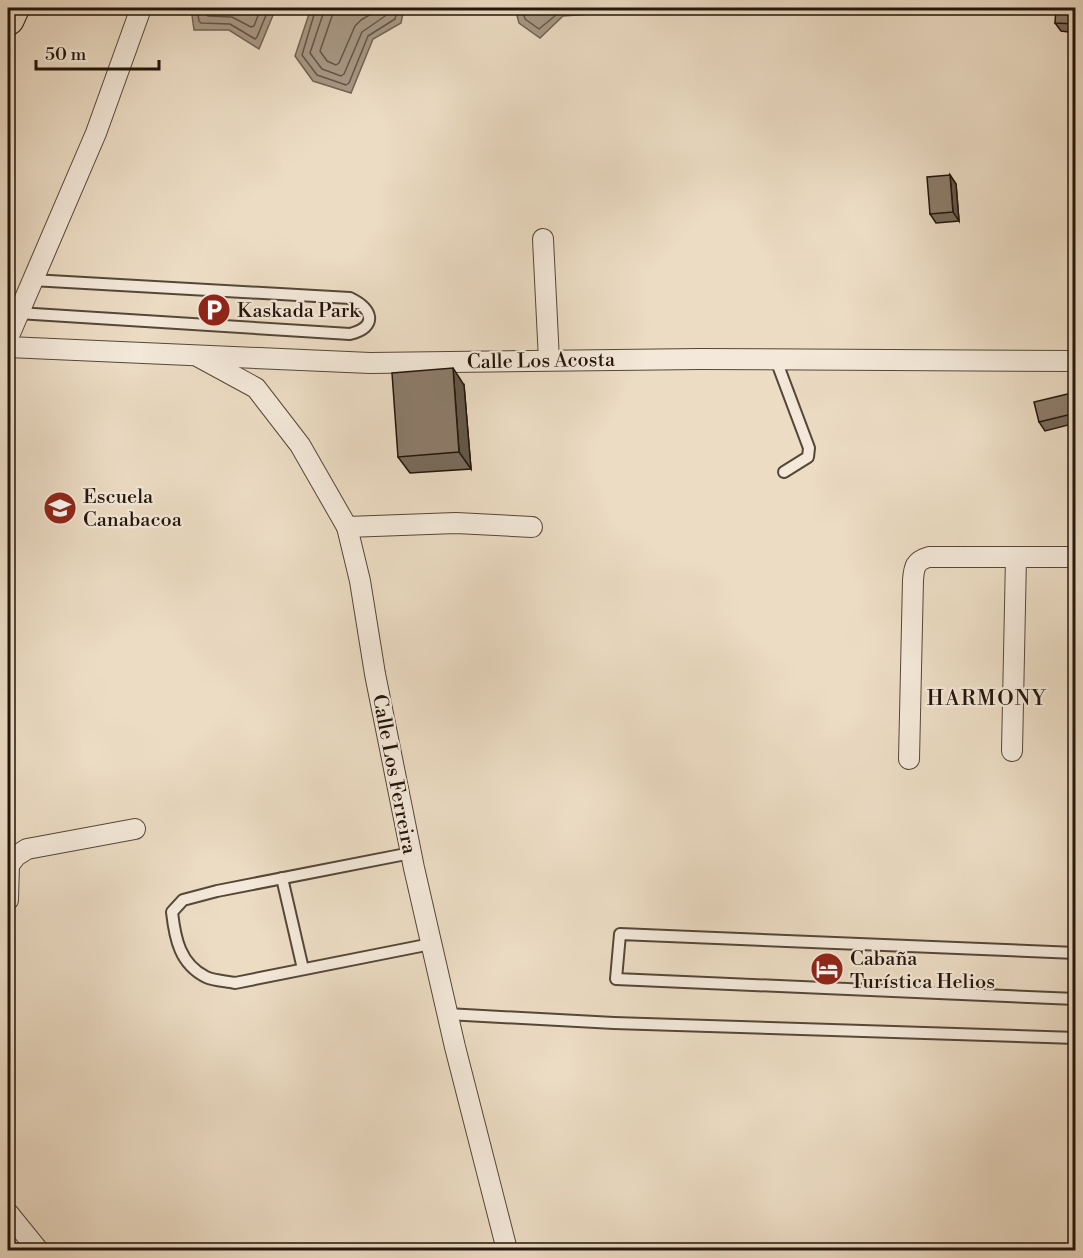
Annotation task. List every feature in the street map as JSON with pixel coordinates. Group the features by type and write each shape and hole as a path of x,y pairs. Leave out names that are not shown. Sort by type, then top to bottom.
{"main road":[{"path":"8,19 13,8"}],"street":[{"path":"8,338 96,133 141,8"},
{"path":"543,239 549,360"},
{"name":"Calle Los Acosta","path":"8,347 370,363 549,360 1076,361"},
{"name":"Calle Los Ferreira","path":"194,354 256,388 300,445 347,527 360,581 375,674 431,944 507,1251"},
{"path":"347,527 456,523 532,526"},
{"path":"909,759 913,580 916,564 921,559 929,557 1076,557"},
{"path":"1012,750 1016,557"},
{"path":"8,900 9,864 27,849 135,829"},
{"path":"8,1213 38,1251"}],"lane":[{"path":"18,313 350,334 367,326 369,317 361,303 350,298 32,280"},
{"path":"776,360 809,448 808,457 784,472"},
{"path":"411,853 217,891 183,900 172,912 175,936 186,961 207,977 235,983 431,944"},
{"path":"282,878 303,969"},
{"path":"1076,953 620,934 616,979 1076,999"},
{"path":"447,1014 626,1023 1076,1038"}],"water":[{"path":"191,8 276,8 259,49 229,30 194,30"},
{"path":"311,8 404,8 401,23 373,39 351,93 313,81 295,56"},
{"path":"515,8 644,8 644,10 563,16 540,38 519,23"}],"building":[{"path":"1056,8 1076,8 1076,24 1055,23"},
{"path":"950,175 953,212 930,214 927,177"},
{"path":"1076,216 1076,235 1072,236 1069,217"},
{"path":"453,368 459,452 398,457 392,373"},
{"path":"1076,392 1076,413 1039,422 1034,402"}],"place":[{"name":"Kaskada Park","path":"214,310"},
{"name":"Escuela Canabacoa","path":"60,508"},
{"name":"Cabaña Turística Helios","path":"827,969"}],"district":[{"name":"HARMONY","path":"987,698"}]}
